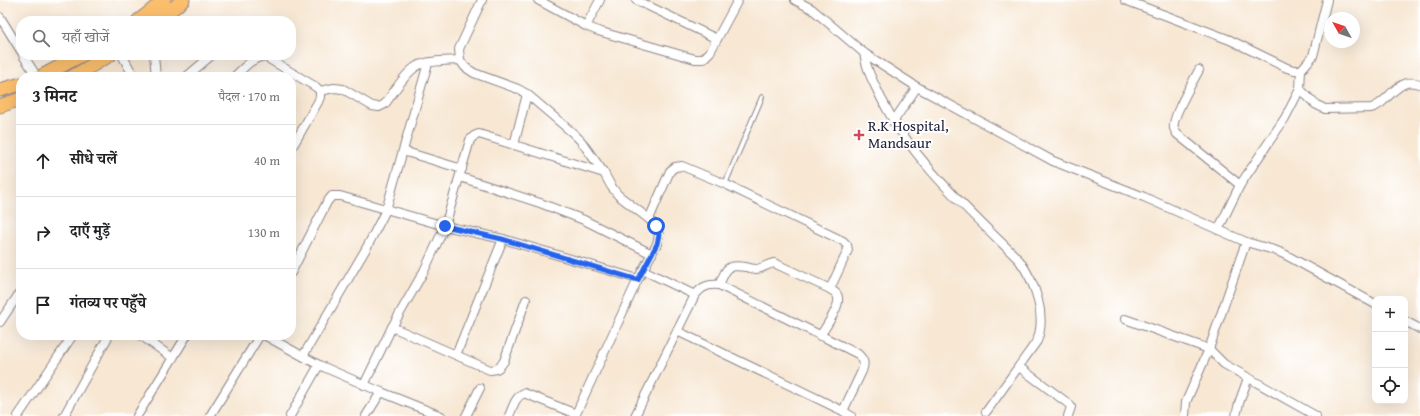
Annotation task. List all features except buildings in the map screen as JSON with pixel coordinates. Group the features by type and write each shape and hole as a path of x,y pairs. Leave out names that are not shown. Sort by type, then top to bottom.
{"main road":[{"path":"154,16 164,0"},
{"path":"156,16 183,0"},
{"path":"50,72 72,60"},
{"path":"81,72 101,60"},
{"path":"0,90 16,85"},
{"path":"0,106 16,101"}],"street":[{"path":"482,0 459,49 460,60 465,67 474,73 518,89 527,94 574,134 581,141 618,195 649,219 656,226 659,235 657,244 638,280 575,415 524,393 519,395 516,399 509,416"},
{"path":"538,0 586,26 695,59 703,59 710,52 738,0"},
{"path":"586,26 600,0"},
{"path":"636,0 717,39"},
{"path":"795,0 812,9 864,53 917,87 1062,166 1144,197 1246,242 1284,254 1372,302"},
{"path":"1125,0 1230,40 1287,68 1301,70"},
{"path":"1218,230 1240,185 1279,128 1300,89 1301,70 1313,56 1327,0"},
{"path":"0,17 16,43"},
{"path":"864,53 868,72 893,122 938,179 1019,260 1025,268 1038,299 1041,332 1037,341 986,412"},
{"path":"27,60 34,72"},
{"path":"125,60 131,72"},
{"path":"154,60 156,72"},
{"path":"192,72 206,60"},
{"path":"240,72 253,60"},
{"path":"271,60 291,72"},
{"path":"320,91 334,88 343,89 372,106 379,107 385,104 410,72 418,66 428,63 460,60"},
{"path":"303,356 367,247 386,210 428,63"},
{"path":"1199,70 1182,103 1174,122 1174,128 1177,134 1240,185"},
{"path":"296,75 320,91 318,102 296,139"},
{"path":"1300,89 1315,104 1325,109 1371,108 1384,102 1403,85 1409,83 1420,84"},
{"path":"893,122 917,87"},
{"path":"514,145 527,94"},
{"path":"364,385 392,326 419,281 445,226 470,140 474,136 479,134 604,173"},
{"path":"403,151 584,220 652,254"},
{"path":"649,219 670,170 675,166 682,166 725,184 843,241 847,245 848,250 830,289"},
{"path":"296,263 327,202 332,196 340,196 445,226 502,239 638,280"},
{"path":"456,355 502,239"},
{"path":"1185,416 1186,402 1209,349 1246,242"},
{"path":"719,285 725,271 730,266 736,265 756,269 774,263 830,289 837,294 839,299 838,306 820,336"},
{"path":"643,270 695,296"},
{"path":"635,416 695,296 702,288 710,284 719,285 858,354 863,359 865,364 843,411"},
{"path":"0,322 16,298"},
{"path":"392,326 490,370 496,370 504,361 526,300"},
{"path":"1124,319 1209,349 1224,364 1316,416"},
{"path":"1408,323 1420,329"},
{"path":"677,331 851,416"},
{"path":"18,416 70,340"},
{"path":"64,416 106,340"},
{"path":"147,340 173,358"},
{"path":"137,416 184,340"},
{"path":"210,416 257,340"},
{"path":"273,340 319,365 441,416"},
{"path":"290,416 319,365"},
{"path":"1019,367 1068,404 1071,408 1068,416"},
{"path":"1236,416 1248,378"},
{"path":"466,416 480,388"},
{"path":"366,416 381,392"}],"lane":[{"path":"725,184 762,97"}],"place":[{"name":"R.K Hospital, Mandsaur","path":"859,135"}],"route":[{"path":"445,226 502,239 638,280 657,244 659,235 656,226"}]}
